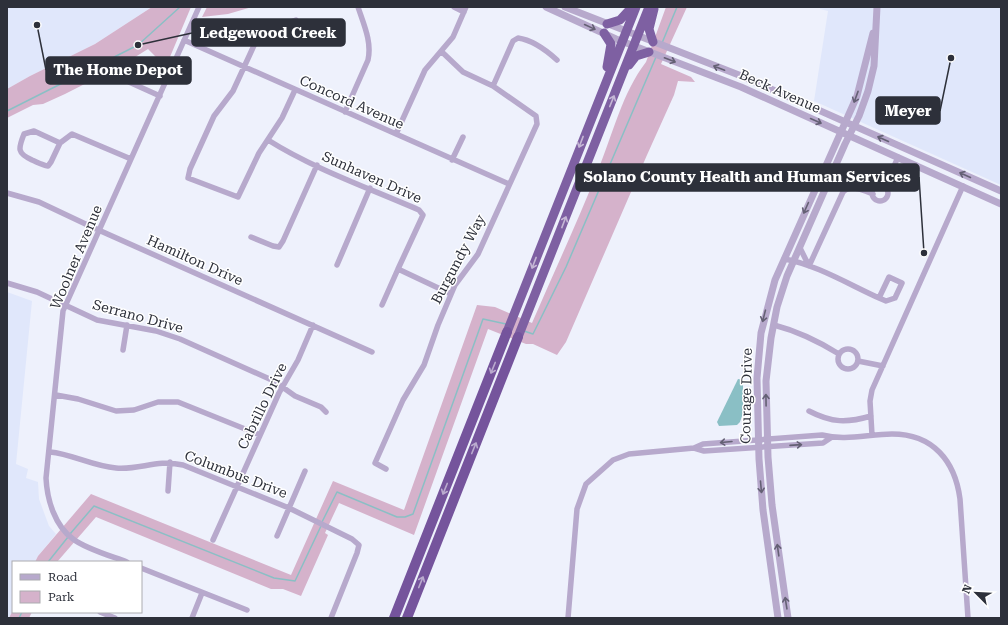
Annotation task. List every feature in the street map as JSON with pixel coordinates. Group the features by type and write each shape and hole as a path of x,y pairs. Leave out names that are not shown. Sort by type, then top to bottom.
{"highway":[{"path":"607,24 620,20 632,7"},
{"path":"394,618 590,119 636,7"},
{"path":"407,618 649,7"},
{"path":"654,7 649,29 654,42"},
{"path":"590,119 610,51 611,44 604,33"},
{"path":"624,70 636,56 649,52"}],"street":[{"path":"345,112 368,60 369,52 367,36 358,7"},
{"path":"396,134 425,70 430,62 442,52 454,37 465,9 454,7"},
{"name":"Beck Avenue","path":"546,7 634,46 741,87 964,186 1001,204"},
{"name":"Beck Avenue","path":"566,7 744,77 1001,191"},
{"path":"876,23 877,7"},
{"name":"Woolner Avenue","path":"125,561 76,541 62,527 55,515 46,489 56,395 62,316 65,305 199,8"},
{"path":"295,90 282,118 259,153 238,197 188,178 190,169 214,116 233,91 252,48 264,33 296,20 300,29"},
{"name":"Courage Drive","path":"778,618 763,510 758,448 756,399 757,357 769,299 784,259 857,96 876,23"},
{"name":"Courage Drive","path":"788,618 772,504 768,447 766,381 774,325 777,307 794,260 865,102 872,79 876,23"},
{"path":"493,86 513,41 518,38 525,39 546,50 557,60"},
{"name":"Concord Avenue","path":"184,40 452,160 510,184"},
{"name":"Burgundy Way","path":"386,469 375,464 403,400 424,365 455,285 478,254 537,124 538,118 493,86 463,72 442,52"},
{"path":"129,82 160,96"},
{"path":"60,143 34,130 24,134 19,146 23,156 48,166 60,143 72,134 131,159"},
{"path":"452,160 463,137"},
{"name":"Sunhaven Drive","path":"268,140 284,150 419,210 423,214 398,269"},
{"path":"809,266 843,192 849,188 855,188 873,194 877,200 884,200 888,194 885,187 898,157"},
{"path":"251,237 279,247 284,241 317,165"},
{"path":"873,194 874,189 878,186 885,187"},
{"path":"872,435 870,401 872,390 964,186"},
{"path":"337,265 370,188"},
{"name":"Hamilton Drive","path":"7,193 39,202 99,231 372,352"},
{"path":"800,248 809,266"},
{"path":"784,259 794,260 809,266 879,298 886,301 891,301 895,298 902,283 889,277 879,298"},
{"path":"382,306 398,269 451,294"},
{"name":"Serrano Drive","path":"7,283 37,292 97,320 156,331 180,339 274,381 295,396 321,407 326,412"},
{"path":"123,350 127,325"},
{"name":"Cabrillo Drive","path":"213,540 282,387 298,360 313,325"},
{"path":"774,325 790,329 818,341 839,354"},
{"path":"849,349 856,353 858,361 854,368 846,370 839,366 837,362 839,354 841,351 849,349"},
{"path":"858,361 883,366"},
{"path":"56,395 78,399 116,411 134,410 158,402 178,402 260,435"},
{"path":"809,411 818,416 841,422 871,416"},
{"path":"568,618 578,509 586,484 613,460 629,454 694,448 703,444 822,435 832,437 893,434 919,439 941,454 953,471 958,484 960,499 968,618"},
{"path":"694,448 704,451 822,443 832,437"},
{"name":"Columbus Drive","path":"50,452 62,453 101,466 118,468 170,462 198,470 289,508 352,539 359,545 331,618"},
{"path":"168,491 170,462"},
{"path":"277,536 306,471"},
{"path":"142,568 247,610"},
{"path":"775,590 783,589"},
{"path":"192,618 202,593"},
{"path":"102,613 114,618"}],"shaded area":[{"path":"7,7 152,7 95,44 7,89"},
{"path":"820,7 1001,7 1001,185 814,101 828,11 820,9"},
{"path":"7,292 32,301 16,464 28,469 26,478 38,482 39,499 49,526 56,534 36,561 12,561 12,612 9,618 7,618"}],"green space":[{"path":"152,7 191,7 167,64 159,60 148,49 124,64 65,94 43,104 33,105 7,118 7,89 95,44"},
{"path":"207,7 252,7 228,14 202,17"},
{"path":"666,7 687,7 661,64 691,77 695,82 678,81 674,95 566,342 557,355 533,344 526,344 488,329 414,535 339,503 325,533 328,535 301,596 283,589 271,589 96,517 58,561 36,561 38,556 91,494 291,575 333,481 404,510 477,305 495,307 532,323 590,189 624,100 630,87 646,62"},
{"path":"12,612 32,613 29,618 9,618"}],"water":[{"path":"738,379 743,380 743,413 740,422 737,425 719,426 717,422"}],"waterway":[{"path":"7,111 138,45 180,7"},
{"path":"662,43 677,7"},
{"path":"524,331 533,334 566,267 656,57"},
{"path":"322,522 337,492 397,517 405,517 413,514 483,319 506,324"},
{"path":"70,534 94,506 274,578 295,581 321,526"},
{"path":"49,561 68,537"},
{"path":"19,618 22,613"}],"place":[{"name":"The Home Depot","path":"37,25"},
{"name":"Ledgewood Creek","path":"138,45"},
{"name":"Meyer","path":"951,58"},
{"name":"Solano County Health and Human Services","path":"924,253"}]}
